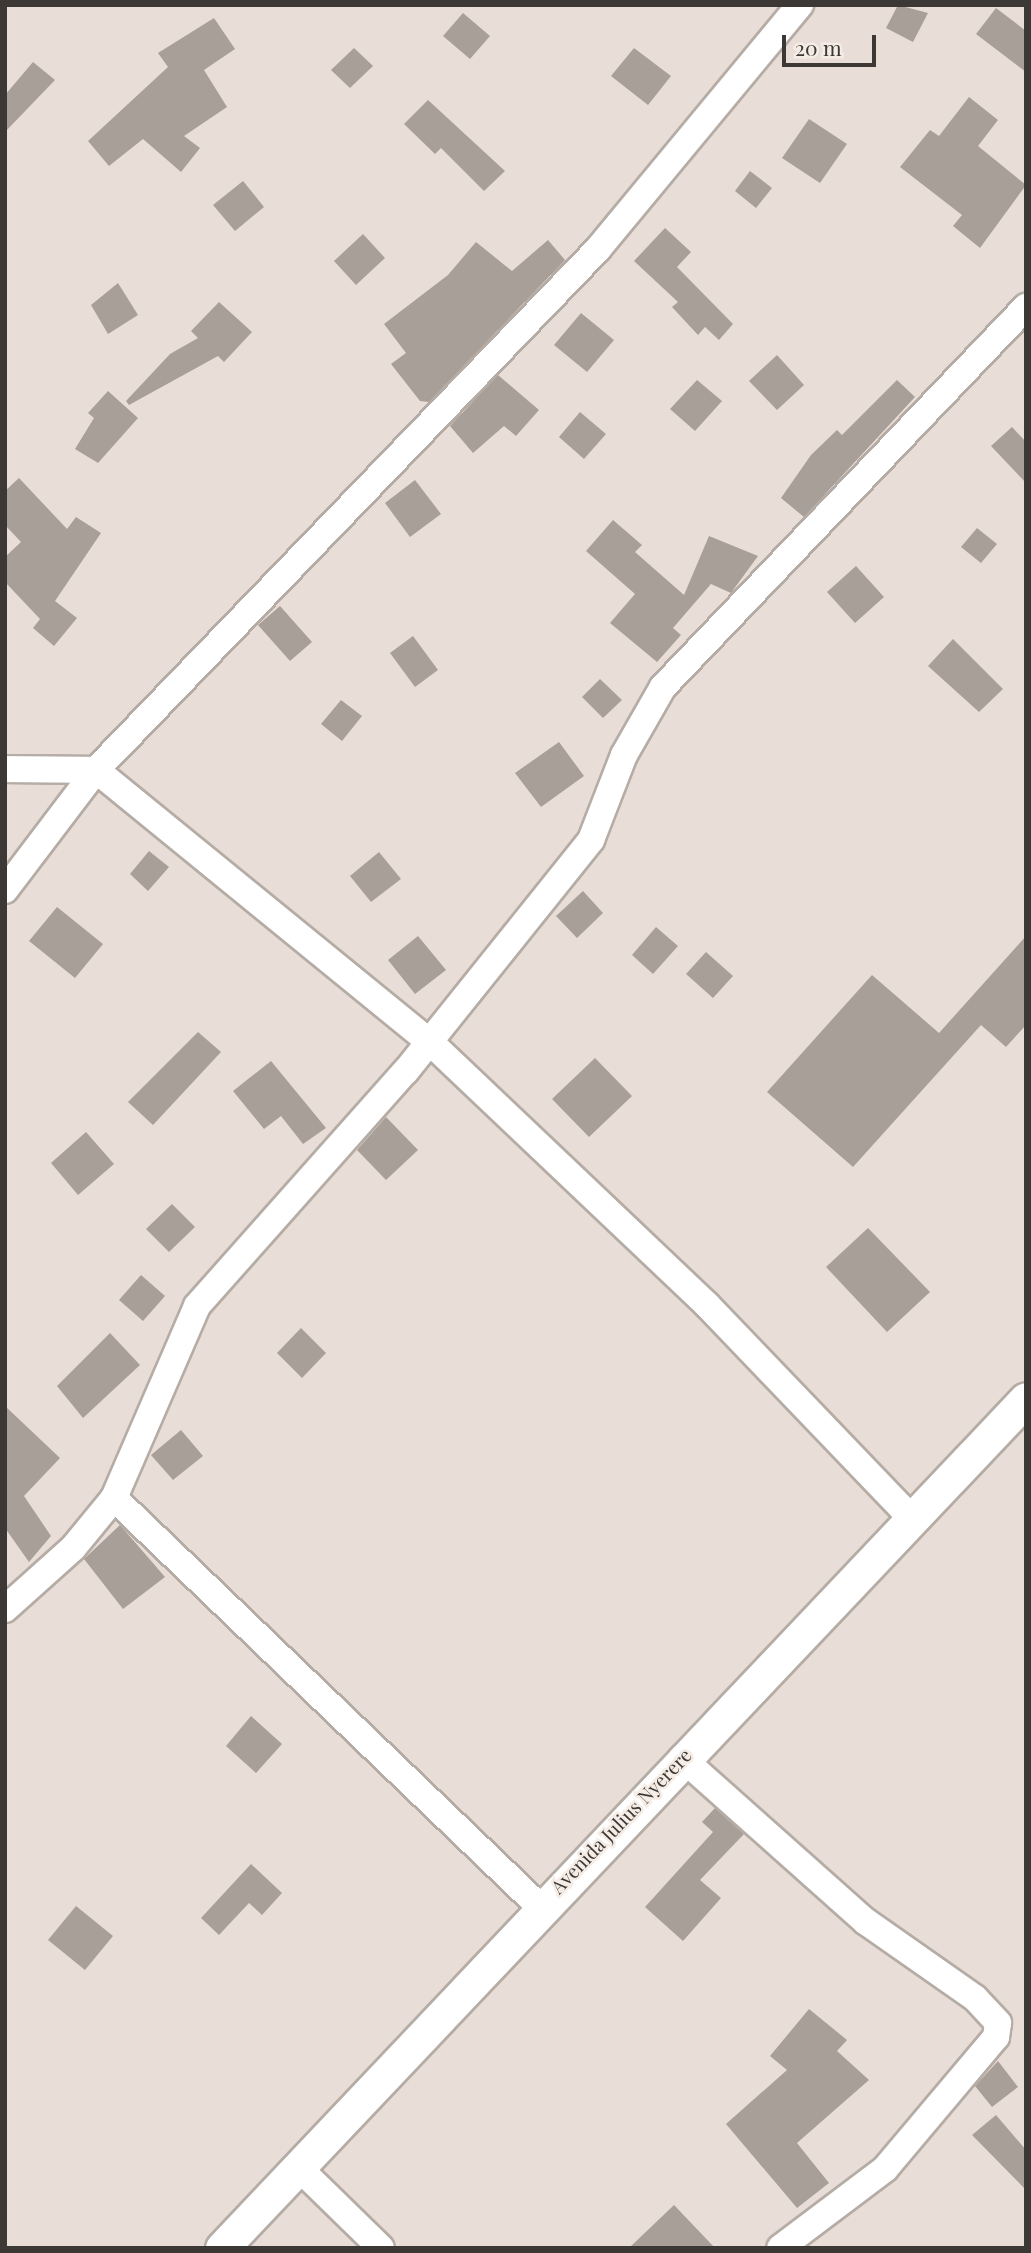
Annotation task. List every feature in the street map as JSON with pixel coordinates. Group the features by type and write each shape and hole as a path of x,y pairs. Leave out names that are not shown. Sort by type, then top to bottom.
{"street":[{"path":"5,890 96,770 598,249 800,5"},
{"path":"5,1609 73,1548 114,1498 197,1306 430,1042 591,840 624,755 663,687 1026,307"},
{"path":"5,769 96,770 430,1042 707,1306 912,1519"},
{"name":"Avenida Julius Nyerere","path":"222,2248 540,1907 1026,1399"},
{"path":"114,1498 540,1907"},
{"path":"682,1758 865,1921 975,1998 998,2023 996,2037 886,2169 780,2248"},
{"path":"297,2165 381,2248"}],"building":[{"path":"898,5 928,13 913,42 886,28"},
{"path":"996,8 1026,31 1026,72 976,34"},
{"path":"463,13 490,36 470,59 443,36"},
{"path":"214,18 235,49 204,70 227,107 184,136 200,148 181,172 143,139 109,166 88,141 168,67 158,53"},
{"path":"354,48 373,66 350,88 331,70"},
{"path":"634,48 671,76 648,105 611,76"},
{"path":"33,62 55,80 5,132 5,95"},
{"path":"969,97 998,120 978,146 1026,185 980,248 953,226 962,215 900,167 930,130 939,136"},
{"path":"428,100 505,171 484,191 441,148 435,154 404,124"},
{"path":"809,119 847,144 820,183 782,158"},
{"path":"750,171 772,188 756,208 735,191"},
{"path":"243,181 264,207 235,231 213,205"},
{"path":"665,228 691,252 677,267 733,324 719,340 705,327 698,335 672,307 678,302 634,261"},
{"path":"363,234 385,258 356,285 334,261"},
{"path":"548,240 565,260 429,402 420,401 391,364 406,353 384,324 448,275 476,242 512,271"},
{"path":"118,283 138,315 108,334 91,305"},
{"path":"219,302 252,332 224,362 218,356 129,405 126,401 170,354 198,338 191,331"},
{"path":"581,313 614,340 587,372 554,345"},
{"path":"777,355 804,385 777,410 749,381"},
{"path":"498,375 539,410 516,436 504,426 473,453 450,426"},
{"path":"697,380 722,401 695,431 670,409"},
{"path":"897,380 915,397 804,517 781,498 811,455 837,430 842,435"},
{"path":"108,391 138,418 98,463 75,449 94,418 88,413"},
{"path":"580,412 606,434 584,459 559,437"},
{"path":"1012,427 1026,442 1026,483 991,446"},
{"path":"19,478 67,529 76,517 101,533 55,601 77,618 54,646 33,628 40,619 5,582 5,557 21,542 5,525 5,491"},
{"path":"415,480 441,514 410,537 385,503"},
{"path":"613,520 642,545 635,552 684,595 709,536 758,556 731,593 711,584 673,628 681,635 657,662 610,623 635,594 586,551"},
{"path":"977,528 997,544 981,563 961,547"},
{"path":"856,566 884,597 855,623 827,592"},
{"path":"280,606 312,642 290,661 258,625"},
{"path":"413,636 438,670 415,687 390,653"},
{"path":"953,639 1003,689 979,712 928,666"},
{"path":"600,679 622,700 603,718 582,697"},
{"path":"341,700 362,716 342,741 321,724"},
{"path":"559,742 584,776 541,807 515,773"},
{"path":"149,851 169,867 148,891 130,874"},
{"path":"379,852 401,879 371,902 350,876"},
{"path":"583,891 603,913 577,938 556,916"},
{"path":"57,907 103,944 75,978 29,941"},
{"path":"656,927 678,946 653,974 632,955"},
{"path":"418,936 446,970 415,994 388,960"},
{"path":"1026,936 1026,1025 1006,1047 981,1025 853,1167 767,1092 872,975 939,1033"},
{"path":"706,952 733,976 713,998 686,974"},
{"path":"198,1032 221,1052 153,1125 128,1102"},
{"path":"595,1058 632,1096 589,1137 552,1099"},
{"path":"271,1061 326,1128 303,1144 281,1116 264,1129 233,1091"},
{"path":"386,1117 418,1150 386,1180 357,1150"},
{"path":"86,1132 114,1164 78,1195 51,1163"},
{"path":"172,1204 195,1227 169,1252 146,1229"},
{"path":"868,1228 930,1292 887,1332 826,1267"},
{"path":"141,1275 165,1296 143,1321 119,1300"},
{"path":"301,1328 326,1353 302,1378 277,1353"},
{"path":"110,1333 140,1365 83,1418 57,1386"},
{"path":"5,1406 60,1458 24,1496 51,1536 29,1562 5,1528"},
{"path":"181,1430 203,1456 173,1480 151,1455"},
{"path":"120,1525 165,1577 123,1609 84,1559"},
{"path":"251,1716 282,1744 256,1773 226,1746"},
{"path":"715,1808 744,1834 700,1880 721,1898 683,1941 645,1907 713,1832 702,1822"},
{"path":"251,1864 282,1893 262,1915 249,1903 219,1935 201,1918"},
{"path":"76,1906 113,1936 85,1970 48,1940"},
{"path":"809,2009 847,2040 837,2051 869,2080 797,2143 829,2183 797,2208 726,2124 787,2070 770,2056"},
{"path":"998,2061 1018,2087 992,2107 975,2086"},
{"path":"996,2115 1026,2150 1026,2190 972,2135"},
{"path":"674,2205 715,2248 629,2248"}]}
